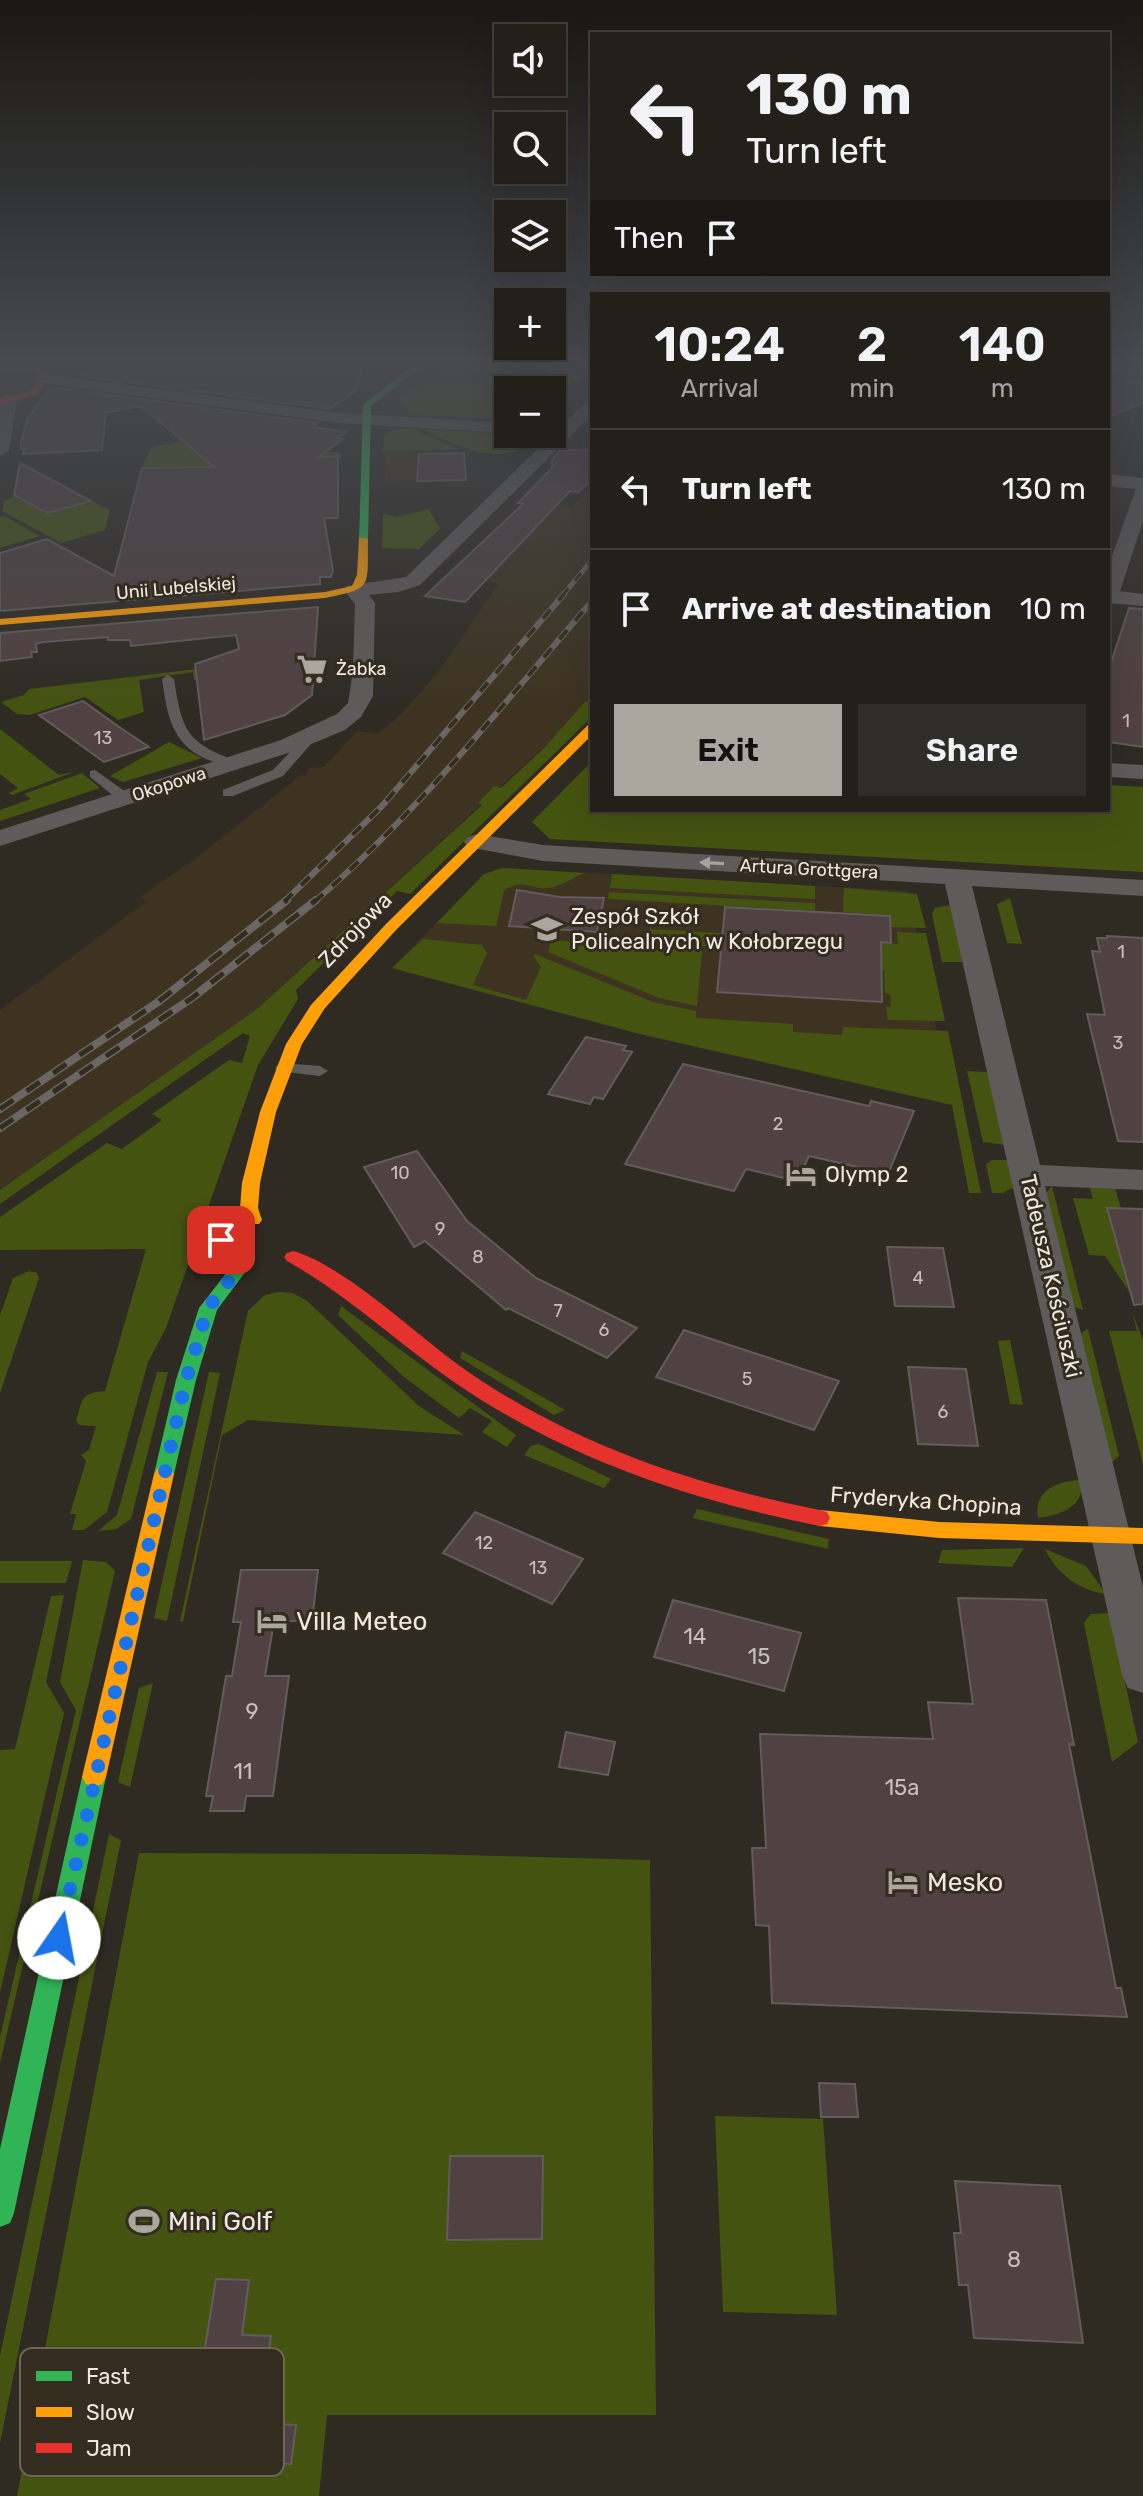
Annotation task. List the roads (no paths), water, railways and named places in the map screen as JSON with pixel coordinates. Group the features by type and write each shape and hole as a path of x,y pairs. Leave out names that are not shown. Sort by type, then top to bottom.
{"street":[{"path":"354,590 362,582 365,475"},
{"path":"354,590 406,584 423,572 516,475"},
{"path":"1110,480 1143,484"},
{"path":"1110,590 1143,492"},
{"name":"Unii Lubelskiej","path":"0,622 319,596 354,590"},
{"name":"Okopowa","path":"0,838 232,764 336,725 349,715 362,695 365,603 354,590"},
{"path":"1110,596 1143,600"},
{"name":"Zdrojowa","path":"234,1227 262,1220 249,1208 255,1157 283,1068 303,1030 337,983 590,730"},
{"path":"1110,770 1143,772"},
{"name":"Artura Grottgera","path":"477,842 543,853 1143,888"},
{"name":"Tadeusza Kościuszki","path":"957,877 1027,1175 1127,1535 1143,1675"},
{"path":"1027,1175 1143,1180"},
{"name":"Fryderyka Chopina","path":"298,1237 286,1263 327,1274 480,1391 555,1433 662,1477 733,1499 841,1521 913,1528 1127,1535"},
{"path":"0,2213 11,2110 83,1823 186,1380 208,1308 230,1266 257,1273"}],"lane":[{"path":"168,679 179,733 188,746 232,764"},
{"path":"228,793 278,773 312,736"},
{"path":"95,774 125,798"},
{"path":"283,1068 320,1071"}],"railway":[{"path":"562,596 590,562"},
{"path":"284,902 382,806 564,594"},
{"path":"314,902 424,795 590,603"},
{"path":"0,1109 158,1002 287,900"},
{"path":"0,1128 192,998 316,900"}],"place":[{"name":"Żabka","path":"312,669"},
{"name":"Zespół Szkół Policealnych w Kołobrzegu","path":"547,929"},
{"name":"Olymp 2","path":"801,1174"},
{"name":"Villa Meteo","path":"272,1621"},
{"name":"Mesko","path":"903,1882"},
{"name":"Mini Golf","path":"144,2221"}]}
